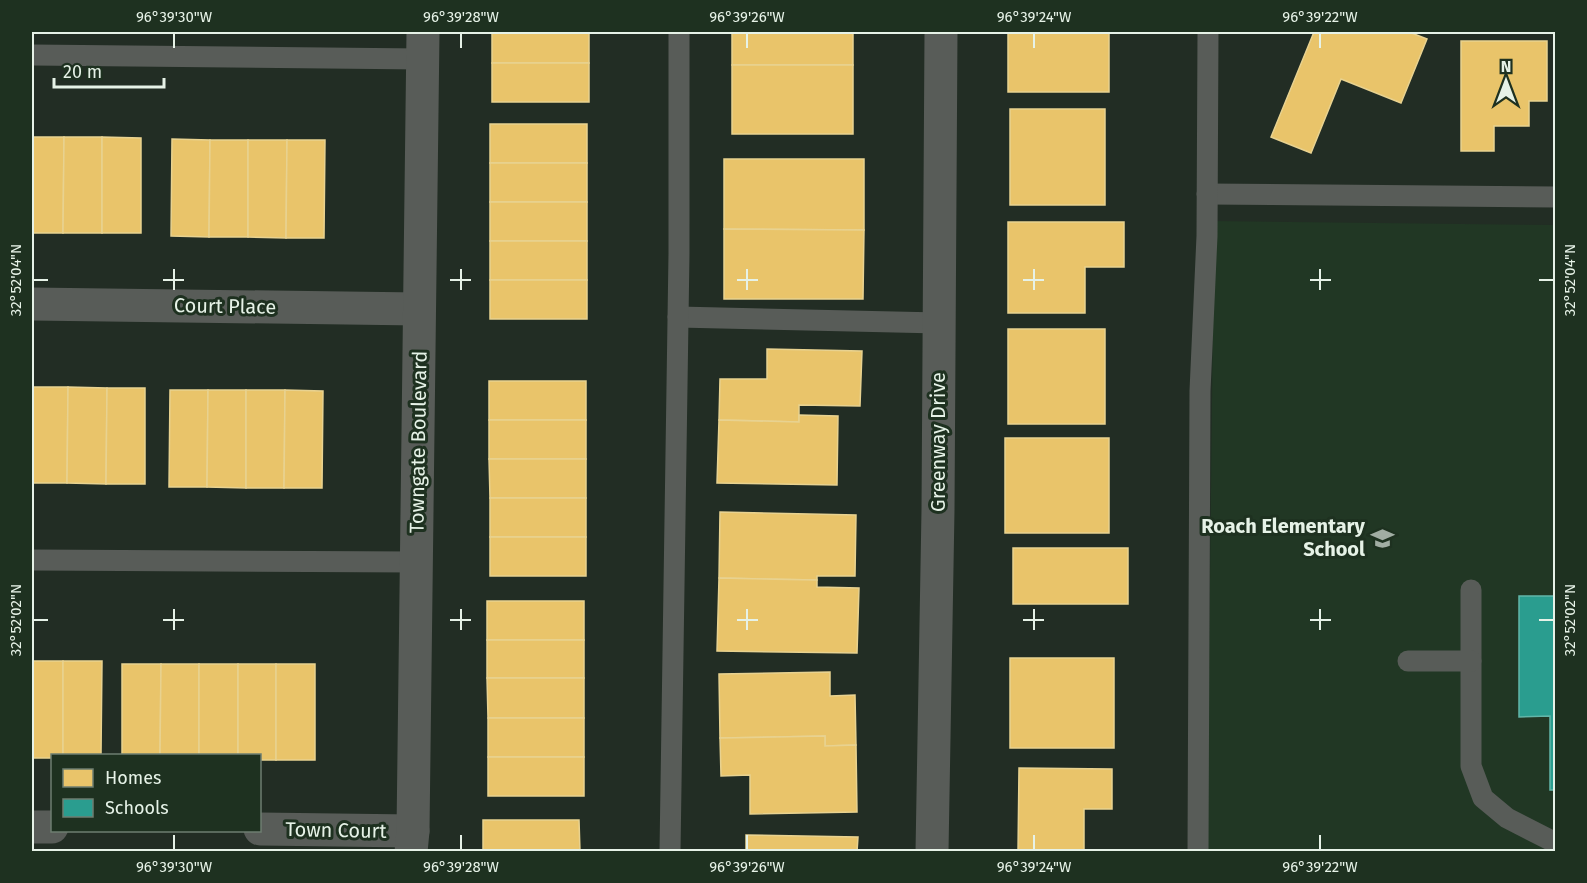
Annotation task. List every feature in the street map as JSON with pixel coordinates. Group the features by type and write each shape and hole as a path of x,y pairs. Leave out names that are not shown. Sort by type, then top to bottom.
{"street":[{"name":"Greenway Drive","path":"932,852 938,533 941,32"},
{"name":"Towngate Boulevard","path":"412,841 422,45"},
{"name":"Court Place","path":"32,304 419,309"},
{"path":"32,827 51,828"},
{"name":"Town Court","path":"261,829 412,841"}],"lane":[{"path":"670,852 680,32"},
{"path":"1198,852 1200,391 1207,194 1208,32"},
{"path":"32,55 422,45"},
{"path":"1207,194 1556,197"},
{"path":"678,317 939,323"},
{"path":"32,560 417,562"},
{"path":"1471,590 1471,766 1483,798 1507,818 1556,843"},
{"path":"1408,661 1471,661"}],"shaded area":[{"name":"Roach Elementary School","path":"1214,221 1555,225 1555,851 1207,852"}],"building: Homes":[{"path":"492,32 589,32 589,63 492,63"},
{"path":"732,32 853,32 853,65 732,65"},
{"path":"1008,32 1109,32 1109,92 1008,92"},
{"path":"1314,32 1409,32 1427,39 1401,103 1341,79 1311,153 1271,137"},
{"path":"1461,41 1547,41 1547,101 1529,101 1529,126 1494,126 1494,151 1461,151"},
{"path":"492,63 589,63 589,102 492,102"},
{"path":"732,65 853,65 853,134 732,134"},
{"path":"1010,109 1105,109 1105,205 1010,205"},
{"path":"490,124 587,124 587,163 490,163"},
{"path":"32,137 64,137 63,233 32,233"},
{"path":"64,137 102,137 102,233 63,233"},
{"path":"102,137 141,138 141,233 102,233"},
{"path":"172,139 210,140 209,237 171,236"},
{"path":"210,140 248,140 248,237 209,237"},
{"path":"248,140 287,140 286,238 248,237"},
{"path":"287,140 325,140 324,238 286,238"},
{"path":"724,159 864,159 864,230 724,229"},
{"path":"490,163 587,163 587,202 490,202"},
{"path":"490,202 587,202 587,241 490,241"},
{"path":"1008,222 1124,222 1124,267 1085,267 1085,313 1008,313"},
{"path":"724,229 864,230 863,299 724,299"},
{"path":"490,241 587,241 587,280 490,280"},
{"path":"490,280 587,280 587,319 490,319"},
{"path":"1008,329 1105,329 1105,424 1008,424"},
{"path":"767,349 862,351 860,406 799,405 799,422 719,420 720,379 767,379"},
{"path":"489,381 586,381 586,420 489,420"},
{"path":"32,387 68,387 67,483 32,483"},
{"path":"68,387 107,388 106,484 67,483"},
{"path":"107,388 145,388 145,484 106,484"},
{"path":"170,390 208,390 207,487 169,487"},
{"path":"208,390 246,390 246,488 207,487"},
{"path":"246,390 285,390 284,488 246,488"},
{"path":"285,390 323,391 322,488 284,488"},
{"path":"799,415 838,416 837,485 717,483 719,420 799,422"},
{"path":"489,420 586,420 586,459 489,459"},
{"path":"1005,438 1109,438 1109,533 1005,533"},
{"path":"489,459 586,459 586,498 490,498"},
{"path":"490,498 586,498 586,537 490,537"},
{"path":"720,512 856,515 855,576 817,576 817,580 719,578"},
{"path":"490,537 586,537 586,576 490,576"},
{"path":"1013,548 1128,548 1128,604 1013,604"},
{"path":"719,578 817,580 817,587 859,588 857,653 717,651"},
{"path":"487,601 584,601 584,640 487,640"},
{"path":"487,640 584,640 584,678 487,678"},
{"path":"1010,658 1114,658 1114,748 1010,748"},
{"path":"32,661 63,661 63,754 51,754 51,758 32,758"},
{"path":"63,661 102,661 101,754 63,754"},
{"path":"122,664 161,664 160,754 122,754"},
{"path":"161,664 199,664 199,754 160,754"},
{"path":"199,664 238,664 238,754 199,754"},
{"path":"238,664 276,664 276,760 261,760 261,754 238,754"},
{"path":"276,664 315,664 315,760 276,760"},
{"path":"830,672 830,696 855,695 856,745 825,746 825,736 720,738 719,674"},
{"path":"487,678 584,678 584,718 488,718"},
{"path":"488,718 584,718 584,757 488,757"},
{"path":"825,736 825,746 856,745 857,812 750,814 750,775 721,776 720,738"},
{"path":"488,757 584,757 584,796 488,796"},
{"path":"1019,768 1112,769 1112,809 1084,809 1084,852 1018,852"},
{"path":"483,820 579,820 580,852 483,852"},
{"path":"746,835 858,837 857,852 746,852"}],"building: Schools":[{"path":"1519,596 1556,596 1556,790 1550,790 1550,716 1519,717"}],"place":[{"name":"Roach Elementary School","path":"1383,538"}]}
